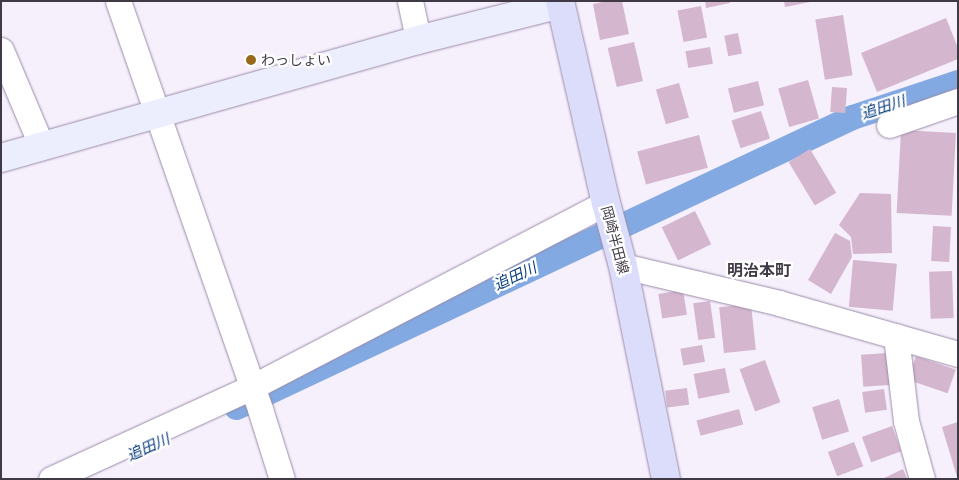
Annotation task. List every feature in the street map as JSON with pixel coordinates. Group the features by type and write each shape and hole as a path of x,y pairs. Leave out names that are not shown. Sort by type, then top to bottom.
{"main road":[{"name":"岡崎半田線","path":"565,2 606,203 623,266 666,479"}],"street":[{"path":"118,1 255,395 282,479"},
{"path":"410,1 418,40"},
{"path":"1,158 418,40 565,2"},
{"path":"1,50 42,147"},
{"path":"890,125 958,101"},
{"path":"52,479 255,395 606,203"},
{"path":"623,266 779,303 958,354"},
{"path":"896,336 906,421 922,479"}],"building":[{"path":"607,1 622,1 629,34 600,40 593,4"},
{"path":"705,1 729,1 730,3 706,8"},
{"path":"784,1 810,1 810,2 785,7"},
{"path":"701,6 707,37 684,42 677,11"},
{"path":"843,15 853,75 825,80 815,19"},
{"path":"946,18 958,48 958,59 877,92 861,53"},
{"path":"738,33 742,54 728,56 724,36"},
{"path":"634,42 643,81 617,87 608,48"},
{"path":"710,47 713,64 688,68 685,51"},
{"path":"808,80 819,118 789,127 778,89"},
{"path":"758,81 764,105 734,113 728,88"},
{"path":"679,83 689,118 666,124 656,90"},
{"path":"832,87 847,88 845,113 830,112"},
{"path":"761,111 770,139 740,148 732,121"},
{"path":"901,130 956,133 952,216 897,213"},
{"path":"699,135 708,168 646,184 637,152"},
{"path":"810,149 836,193 815,206 789,162"},
{"path":"860,193 891,194 892,253 853,254 851,237 839,225"},
{"path":"695,211 711,244 678,260 662,227"},
{"path":"933,226 951,227 949,262 931,261"},
{"path":"835,233 850,241 852,257 831,294 808,280"},
{"path":"853,260 897,264 893,311 849,307"},
{"path":"952,271 954,318 931,319 929,272"},
{"path":"683,290 687,315 662,319 658,294"},
{"path":"710,301 715,338 698,340 693,303"},
{"path":"751,304 756,350 724,353 719,307"},
{"path":"702,345 705,362 683,366 680,349"},
{"path":"887,353 889,385 863,387 861,355"},
{"path":"916,356 956,370 948,393 908,380"},
{"path":"765,360 780,402 755,412 740,369"},
{"path":"725,368 730,393 698,399 694,374"},
{"path":"687,388 689,405 667,408 665,391"},
{"path":"884,389 887,410 865,413 862,392"},
{"path":"839,399 849,432 822,440 812,407"},
{"path":"739,409 743,424 701,436 696,420"},
{"path":"958,422 958,477 957,477 942,427"},
{"path":"892,426 901,451 871,462 862,437"},
{"path":"854,442 863,466 837,476 828,452"},
{"path":"903,469 907,479 882,479"}],"waterway":[{"name":"追田川","path":"236,407 852,117 958,82"}],"place":[{"name":"わっしょい","path":"251,60"}],"district":[{"name":"明治本町","path":"759,270"}]}
